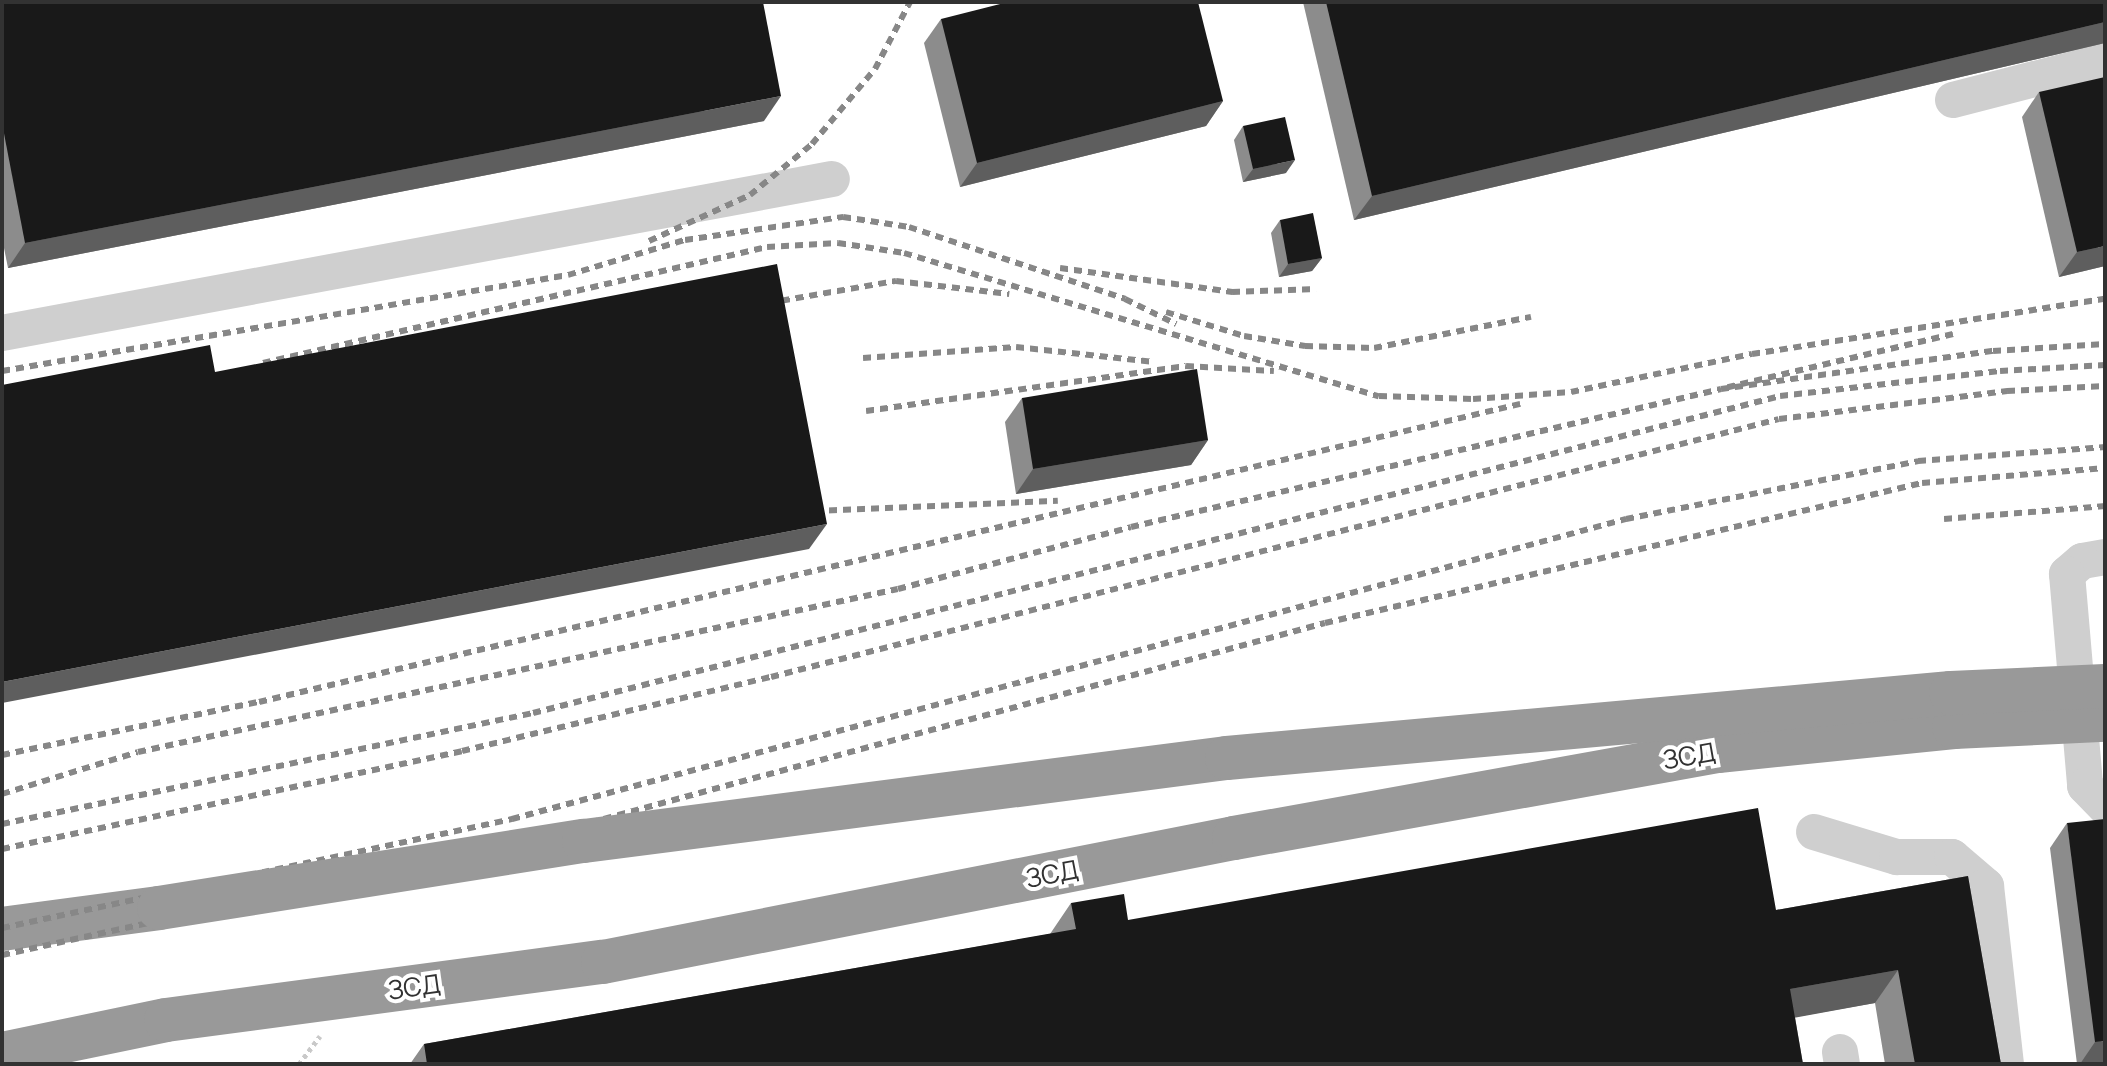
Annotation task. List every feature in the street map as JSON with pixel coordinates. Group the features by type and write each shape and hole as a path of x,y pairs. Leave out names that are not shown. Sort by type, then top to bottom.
{"highway":[{"name":"ЗСД","path":"2,929 584,841 1227,758 1951,693 2105,686"},
{"name":"ЗСД","path":"2,1054 166,1020 603,962 1234,838 1718,751 1954,727 2105,720"}],"lane":[{"path":"1953,100 2105,61"},
{"path":"2,333 832,179"},
{"path":"2105,557 2082,561 2067,574 2085,786 2105,807"},
{"path":"1814,832 1897,857 1952,857 1986,886 2006,1064"}],"path":[{"path":"299,1064 324,1031"}],"building":[{"path":"2,2 763,2 781,96 25,243 2,123"},
{"path":"1008,2 1198,2 1223,101 977,163 941,19"},
{"path":"1326,2 2105,2 2105,22 1372,196"},
{"path":"2105,77 2105,246 2077,252 2039,92"},
{"path":"1285,117 1295,160 1253,169 1243,126"},
{"path":"1313,213 1322,258 1288,264 1280,220"},
{"path":"777,264 827,524 2,682 2,385 210,345 215,372"},
{"path":"1197,369 1208,440 1033,469 1022,398"},
{"path":"1758,808 1776,910 1968,876 2001,1064 1915,1064 1898,970 1790,989 1803,1064 427,1064 424,1044 1076,929 1071,903 1124,894 1128,920"},
{"path":"2105,819 2105,1041 2095,1042 2067,823"}],"railway":[{"path":"649,241 750,195 812,144 875,69 910,2"},
{"path":"2,371 568,275 685,240 843,217 909,227 1125,299 1176,324"},
{"path":"263,363 767,247 838,243 904,253 1379,396 1473,399 1571,392 1752,354 2105,299"},
{"path":"1060,268 1232,292 1316,289"},
{"path":"768,303 896,281 1009,294"},
{"path":"1166,312 1244,336 1305,346 1374,348 1531,317"},
{"path":"1953,334 1721,389 1993,351 2105,344"},
{"path":"863,358 1016,347 1154,362"},
{"path":"2,824 533,713 1780,396 2000,371 2105,365"},
{"path":"866,411 1186,366 1274,371"},
{"path":"2,849 462,751 771,677 1779,419 2007,391 2105,386"},
{"path":"2,794 138,752 898,589 1131,527 1721,389"},
{"path":"2,755 259,702 1520,404"},
{"path":"2,928 512,819 1626,519 1918,461 2105,447"},
{"path":"2,955 523,841 1325,623 1922,483 2105,468"},
{"path":"815,511 1058,501"},
{"path":"1944,519 2105,506"}]}
